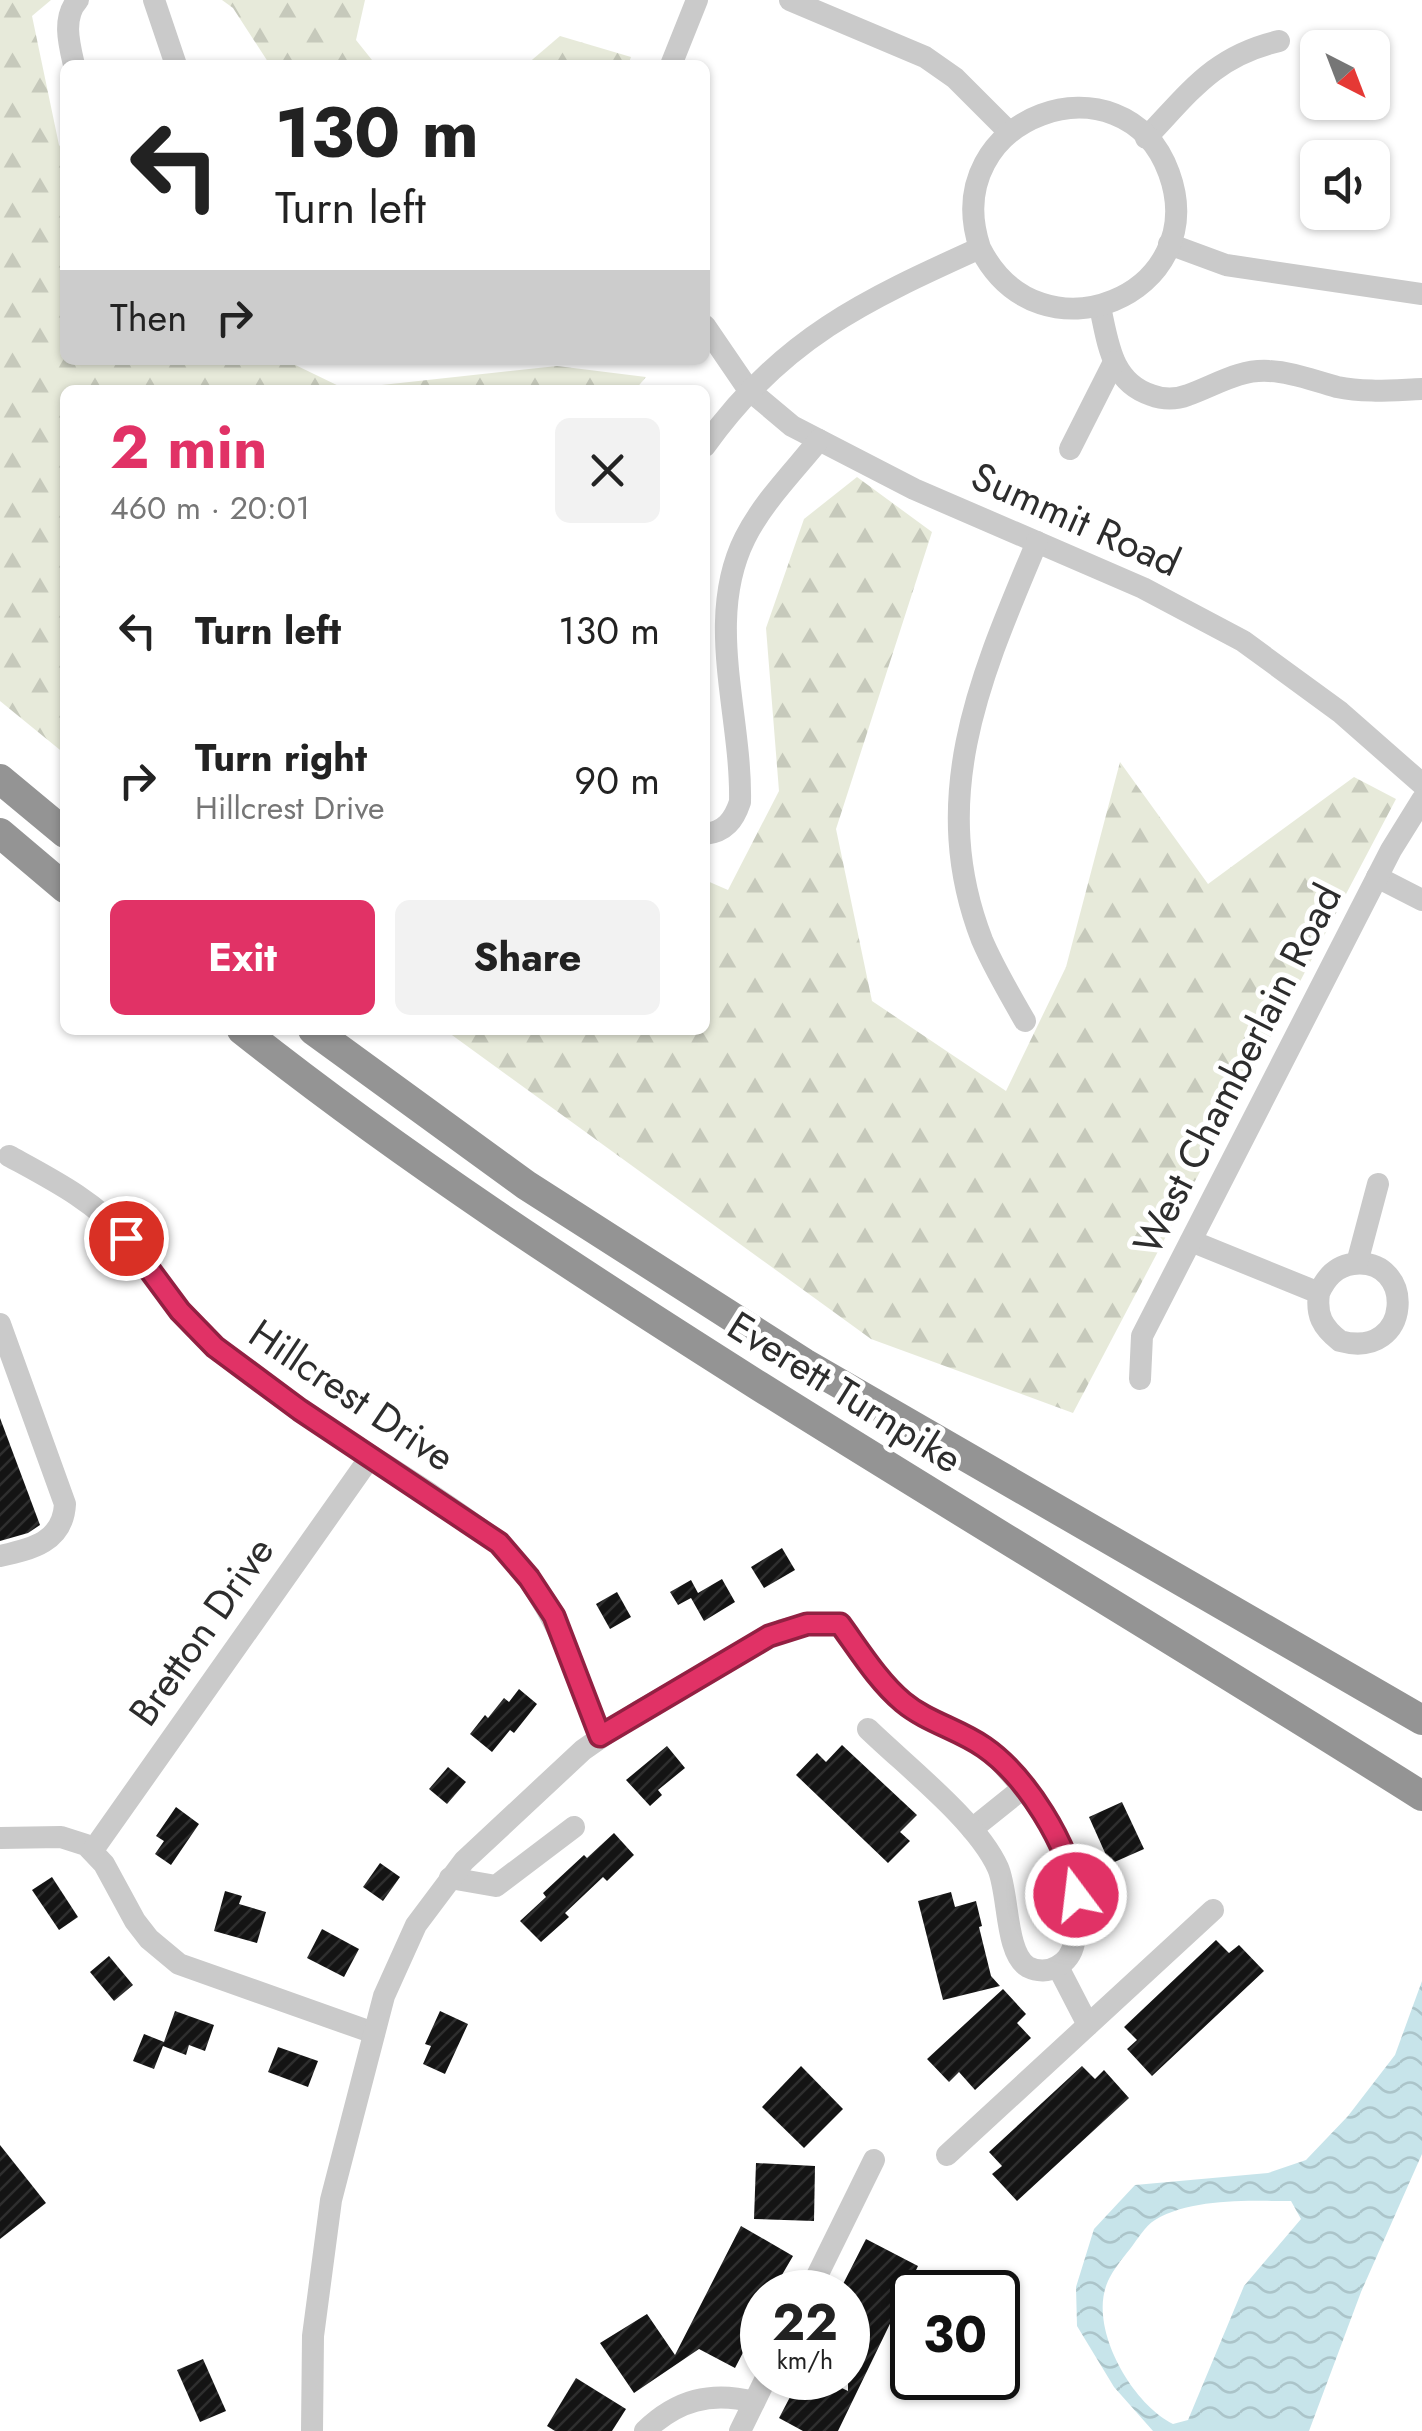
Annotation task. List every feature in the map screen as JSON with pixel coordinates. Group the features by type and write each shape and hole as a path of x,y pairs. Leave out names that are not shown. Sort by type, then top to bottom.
{"highway":[{"path":"0,779 60,828"},
{"path":"0,833 60,884"},
{"name":"Everett Turnpike","path":"248,1035 411,1158 619,1297 1422,1796"},
{"name":"Everett Turnpike","path":"319,1035 526,1185 804,1363 1415,1716"}],"street":[{"path":"73,60 69,16 78,0"},
{"path":"154,0 174,60"},
{"path":"674,60 696,0"},
{"path":"790,0 925,57 954,78 1008,132"},
{"path":"1146,138 1220,64 1243,51 1279,40"},
{"path":"1072,108 1112,115 1146,138 1164,161 1173,188 1175,216 1169,244 1147,279 1125,296 1100,306 1064,310 1029,300 1000,278 980,248 974,224 976,186 984,162 1008,132 1032,117 1072,108"},
{"path":"1169,244 1226,265 1422,294"},
{"path":"710,439 748,390 780,360 837,320 980,248"},
{"path":"1100,306 1114,362 1134,387 1167,400 1192,394 1232,376 1260,371 1286,372 1365,391 1422,388"},
{"name":"Summit Road","path":"710,333 748,390 792,426 914,489 1143,588 1243,642 1324,700 1422,784"},
{"path":"1070,448 1114,362"},
{"path":"710,833 731,822 740,802 726,629 730,577 754,522 819,440"},
{"path":"1026,1021 996,969 973,912 961,853 959,785 962,754 978,690 1038,542"},
{"name":"West Chamberlain Road","path":"1140,1379 1142,1336 1377,877 1422,800"},
{"path":"1377,877 1422,900"},
{"name":"Hillcrest Drive","path":"8,1156 65,1187 110,1222 180,1311 215,1347 300,1410 482,1529 515,1560 554,1616 600,1736"},
{"path":"1357,1263 1378,1184"},
{"path":"1190,1241 1319,1292"},
{"path":"1357,1263 1381,1270 1396,1290 1397,1315 1380,1338 1353,1344 1328,1332 1320,1320 1319,1292 1333,1272 1357,1263"},
{"path":"0,1324 65,1504 58,1531 48,1540 0,1556"},
{"name":"Bretton Drive","path":"93,1850 371,1456"},
{"path":"312,2431 313,2336 323,2244 340,2154 395,1966 416,1925 450,1878 482,1843 600,1736 769,1636 807,1624 840,1624 897,1697 922,1715 984,1747 1023,1788 1060,1840 1072,1874 1076,1906 1069,1957 1058,1967 1042,1971 1032,1969 1016,1956 1002,1880 987,1848 868,1730"},
{"path":"972,1829 1023,1788"},
{"path":"450,1878 496,1886 574,1827"},
{"path":"0,1838 76,1840 93,1850 135,1921 163,1952 180,1964 374,2032"},
{"path":"948,2155 1213,1910"},
{"path":"1058,1967 1088,2026"},
{"path":"819,2270 874,2160"},
{"path":"645,2431 660,2416 700,2398 721,2396 754,2402 740,2431"}],"green space":[{"path":"0,0 51,0 32,16 60,146 60,365 295,365 337,385 60,385 60,750 0,701"},
{"path":"222,0 365,0 356,40 372,60 267,60 233,8"},
{"path":"560,36 631,57 630,60 532,60"},
{"path":"557,366 646,377 639,385 382,385"},
{"path":"857,477 932,532 836,829 872,1001 1006,1091 1066,967 1120,762 1208,884 1354,777 1396,799 1073,1413 871,1339 452,1035 710,1035 710,882 728,890 779,791 766,628 804,519"}],"water":[{"path":"1422,1981 1422,2154 1361,2292 1309,2431 1153,2431 1114,2387 1077,2326 1076,2287 1094,2229 1135,2185 1268,2173 1306,2160 1348,2116 1395,2055","holes":["1291,2201 1301,2219 1244,2286 1188,2420 1173,2424 1158,2414 1143,2400 1117,2362 1104,2320 1103,2300 1108,2281 1141,2233 1170,2213 1221,2202"]}],"building":[{"path":"0,1418 40,1525 0,1541"},
{"path":"782,1548 795,1570 764,1588 751,1567"},
{"path":"722,1579 735,1602 704,1621 691,1598 678,1605 670,1592 691,1580 698,1593"},
{"path":"617,1592 631,1617 610,1629 596,1604"},
{"path":"519,1689 537,1704 514,1733 510,1730 492,1752 470,1734 485,1715 488,1718 504,1698 509,1702"},
{"path":"842,1745 917,1815 900,1832 910,1841 888,1863 796,1775 817,1753 826,1762"},
{"path":"667,1746 685,1768 658,1790 662,1795 650,1806 626,1780"},
{"path":"448,1767 466,1782 447,1804 429,1789"},
{"path":"1122,1802 1144,1849 1110,1864 1089,1817"},
{"path":"176,1807 199,1824 171,1865 155,1854 164,1841 156,1836"},
{"path":"614,1833 634,1855 607,1881 603,1877 565,1913 569,1917 541,1942 520,1921 546,1897 543,1893"},
{"path":"380,1863 400,1877 383,1901 363,1887"},
{"path":"52,1877 78,1917 59,1930 32,1890"},
{"path":"225,1891 242,1896 239,1904 266,1912 257,1943 214,1931"},
{"path":"951,1892 955,1907 976,1901 991,1976 1000,1986 943,2000 918,1901"},
{"path":"322,1929 359,1949 344,1977 307,1958"},
{"path":"1216,1940 1229,1953 1239,1945 1264,1971 1152,2076 1127,2049 1137,2040 1124,2027"},
{"path":"109,1956 133,1985 114,2001 90,1972"},
{"path":"1003,1989 1026,2014 1017,2023 1031,2038 975,2090 959,2072 949,2082 927,2059"},
{"path":"175,2011 214,2025 205,2051 189,2045 186,2055 163,2046 154,2069 133,2061 144,2034 164,2042"},
{"path":"440,2011 468,2024 445,2074 423,2064 431,2046 425,2044"},
{"path":"278,2047 318,2061 308,2087 268,2072"},
{"path":"801,2066 843,2109 804,2148 762,2107"},
{"path":"1082,2066 1095,2079 1104,2070 1129,2098 1017,2201 992,2174 1002,2166 989,2152"},
{"path":"0,2145 46,2203 0,2239"},
{"path":"756,2163 815,2166 814,2221 754,2219"},
{"path":"741,2226 793,2256 785,2270 740,2270 740,2358 735,2368 699,2349 634,2393 600,2343 647,2314 675,2355"},
{"path":"866,2239 918,2266 916,2270 890,2270 890,2324 870,2365 870,2270 850,2270"},
{"path":"203,2359 226,2411 200,2422 177,2370"},
{"path":"576,2378 626,2409 612,2431 555,2431 547,2426"},
{"path":"788,2400 853,2400 838,2431 803,2431 779,2418"}],"route":[{"path":"126,1238 180,1311 215,1347 300,1410 499,1543 554,1616 600,1736 769,1636 807,1624 840,1624 904,1703 984,1747 1002,1764 1060,1840 1076,1895"}]}
